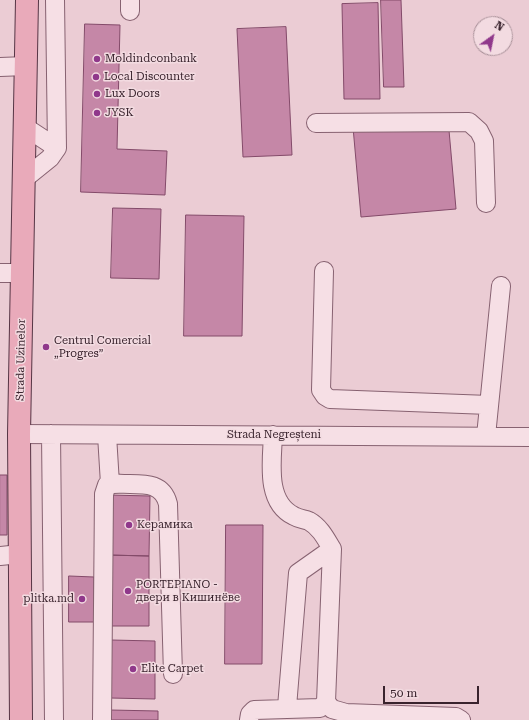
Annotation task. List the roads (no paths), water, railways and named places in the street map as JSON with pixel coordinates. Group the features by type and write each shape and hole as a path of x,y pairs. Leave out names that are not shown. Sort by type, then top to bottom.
{"main road":[{"name":"Strada Uzinelor","path":"22,720 10,555 20,434 27,0"}],"street":[{"path":"24,179 50,158 57,148 55,0"},
{"path":"0,67 26,66"},
{"path":"316,122 469,122 479,131 484,141 486,203"},
{"path":"25,128 57,148"},
{"path":"324,271 321,390 325,396 330,399 489,404"},
{"path":"0,273 22,273"},
{"path":"486,436 502,286"},
{"name":"Strada Negreșteni","path":"20,434 529,436"},
{"path":"52,434 54,720"},
{"path":"107,435 110,484"},
{"path":"249,720 250,714 254,710 287,707 320,708 326,702 332,549 320,530 309,521 293,516 278,501 271,480 273,435"},
{"path":"102,720 104,494 105,487 110,484 152,485 163,492 168,504 173,674"},
{"path":"287,707 298,573 332,549"},
{"path":"326,702 332,709 346,713 456,717 461,720"}],"place":[{"name":"Moldindconbank","path":"97,59"},
{"name":"Local Discounter","path":"96,77"},
{"name":"Lux Doors","path":"97,94"},
{"name":"JYSK","path":"97,113"},
{"name":"Centrul Comercial „Progres”","path":"46,347"},
{"name":"Керамика","path":"129,525"},
{"name":"PORTEPIANO - двери в Кишинёве","path":"128,591"},
{"name":"plitka.md","path":"82,599"},
{"name":"Elite Carpet","path":"133,669"}]}
